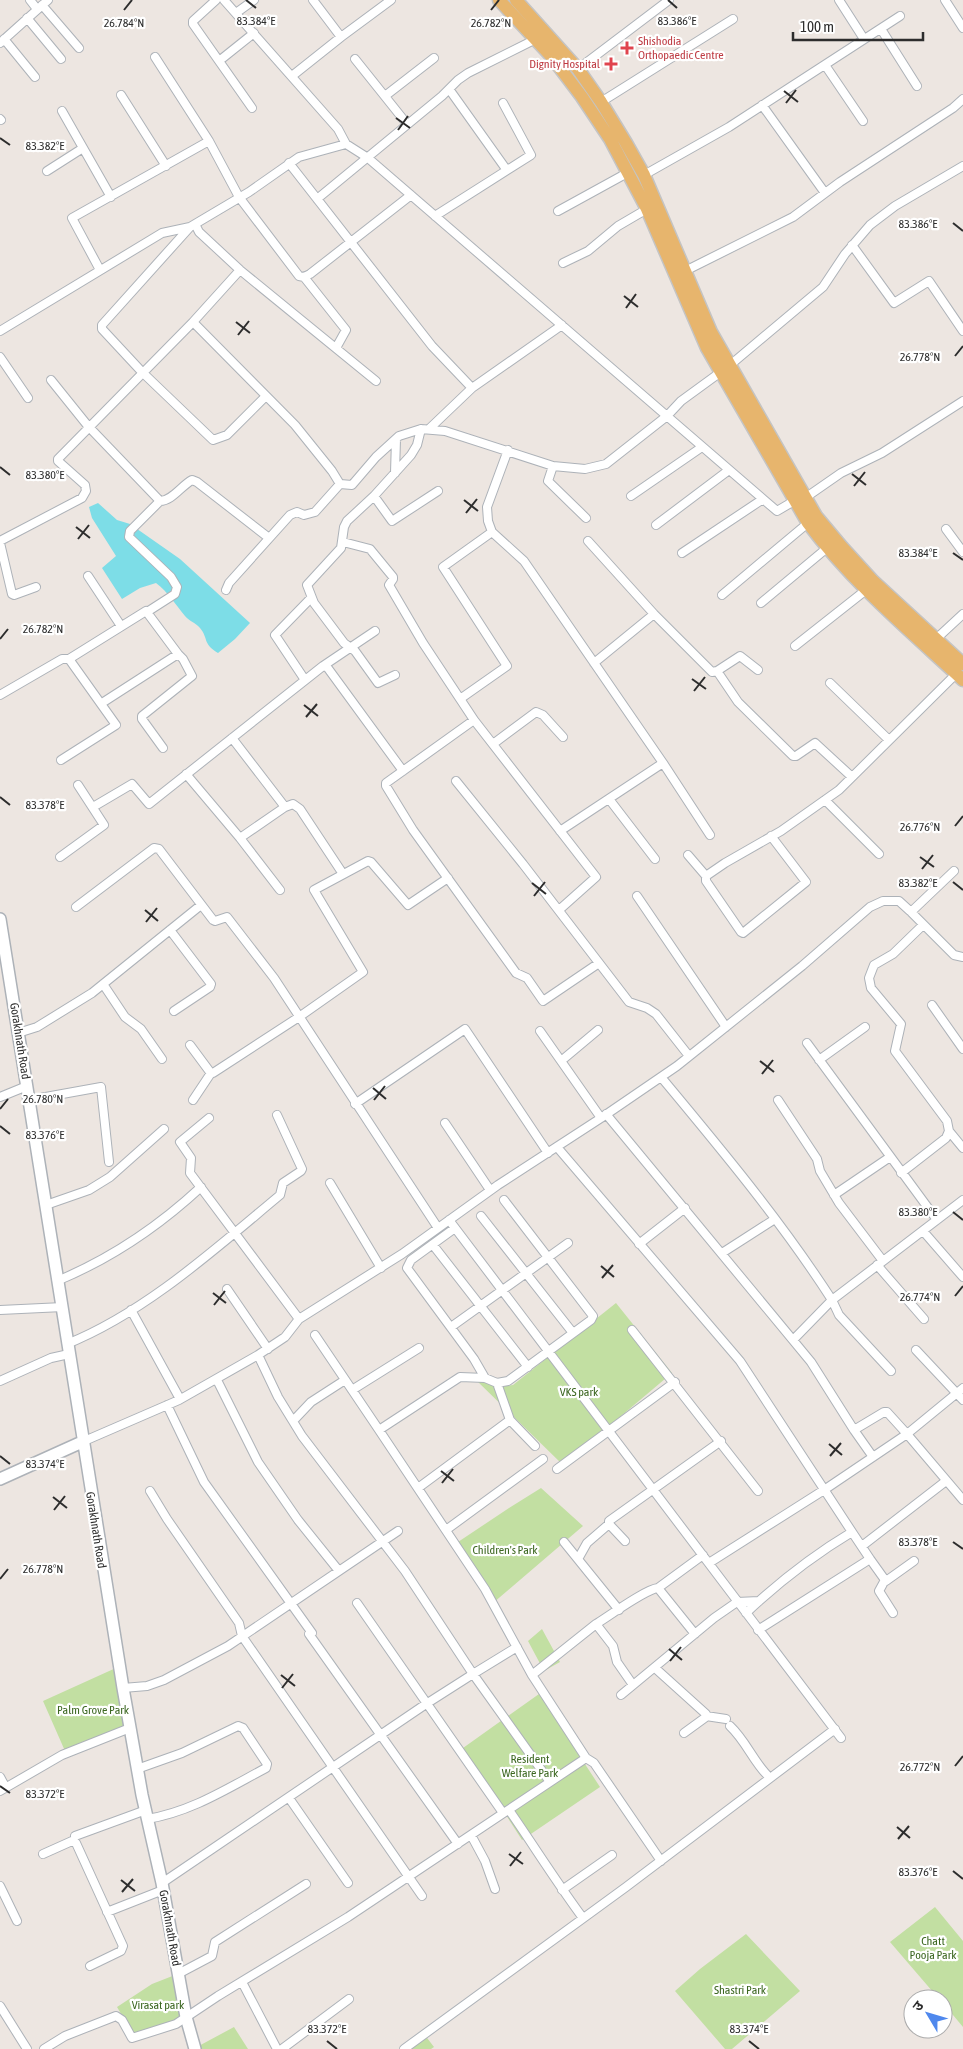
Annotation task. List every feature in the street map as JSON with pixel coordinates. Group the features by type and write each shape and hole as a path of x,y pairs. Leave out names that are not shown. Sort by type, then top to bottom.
{"main road":[{"path":"499,0 536,39 582,97 629,172 707,348 725,369"},
{"path":"521,2 578,69 601,102 644,174 725,369 800,500 808,523 827,548 866,590 961,673"},
{"path":"800,500 873,581 936,639 961,673"},
{"name":"Gorakhnath Road","path":"0,919 2,946 63,1307 82,1442 122,1688 137,1769 163,1887 186,2017 195,2049"},
{"path":"0,1479 82,1442"}],"street":[{"path":"30,0 42,5 79,48"},
{"path":"216,0 192,24 252,108"},
{"path":"224,0 338,129 346,144 368,158 412,195 763,500 777,510 800,500 841,474 882,453 963,401"},
{"path":"236,13 254,0"},
{"path":"313,0 340,37"},
{"path":"292,76 340,37 392,0"},
{"path":"578,69 669,0"},
{"path":"839,0 864,39"},
{"path":"946,0 963,28"},
{"path":"35,77 2,41 42,5"},
{"path":"644,174 729,127 900,16"},
{"path":"27,18 61,59"},
{"path":"601,102 732,18"},
{"path":"881,29 917,86"},
{"path":"219,61 254,34"},
{"path":"317,199 468,73 536,39"},
{"path":"155,57 209,141 239,197 299,276 304,277 346,330 336,348"},
{"path":"385,96 434,58"},
{"path":"355,59 407,124"},
{"path":"825,65 863,121"},
{"path":"449,89 506,169"},
{"path":"121,95 166,166"},
{"path":"685,271 793,217 825,193 953,108 963,99"},
{"path":"435,216 506,169 530,156 531,154 503,103"},
{"path":"762,105 825,193"},
{"path":"62,111 111,197"},
{"path":"100,270 72,218 209,141"},
{"path":"0,330 162,233 192,225 239,197 299,157 346,144"},
{"path":"47,171 83,148"},
{"path":"289,163 432,346 472,388"},
{"path":"340,484 352,485 376,457 399,436 425,429 445,431 553,466 585,469 606,464 667,416 681,401 725,369 823,287 852,246 870,225 895,206 963,166"},
{"path":"558,212 629,172"},
{"path":"304,277 412,195"},
{"path":"563,263 588,251 618,226 647,209"},
{"path":"192,225 240,270 376,381"},
{"path":"192,225 102,325 102,329 142,372 213,440 227,435 266,396"},
{"path":"852,246 894,303 930,281 963,331"},
{"path":"36,587 14,595 12,594 0,542 82,498 86,491 85,485 58,460 88,426 192,322 240,270"},
{"path":"192,322 295,425 332,471 340,484"},
{"path":"395,675 378,683 350,646 344,643 311,598 307,588 308,583 341,548 345,524 395,474 415,450 425,429 472,388 562,325"},
{"path":"0,356 28,398"},
{"path":"51,380 88,426 160,501"},
{"path":"395,474 396,439"},
{"path":"631,496 702,447"},
{"path":"508,450 487,506 488,521 492,532 524,561 663,763 710,835"},
{"path":"553,466 548,481 586,518"},
{"path":"656,525 729,470"},
{"path":"0,695 62,659 69,659 144,611 147,612 175,594 178,587 172,577 129,537 130,531 160,501 165,501 192,480 270,538"},
{"path":"226,590 229,583 290,515 297,512 304,515 315,512 340,484"},
{"path":"374,496 392,521 438,491"},
{"path":"682,553 763,500"},
{"path":"722,595 808,523"},
{"path":"946,529 963,552"},
{"path":"460,699 507,666 443,566 492,532"},
{"path":"588,541 654,614 712,672 717,671 740,656 758,670"},
{"path":"343,542 370,549 392,577 393,579 389,585 423,644 474,720 596,876 559,910"},
{"path":"761,603 827,548"},
{"path":"88,576 121,626"},
{"path":"795,646 866,590"},
{"path":"305,680 275,635 311,598"},
{"path":"147,612 183,659 191,677 142,716 163,748"},
{"path":"594,663 654,614"},
{"path":"936,639 963,614"},
{"path":"93,808 132,784 149,804 323,666 350,646 375,631"},
{"path":"102,703 178,654"},
{"path":"61,760 116,725 69,659"},
{"path":"323,666 327,667 403,771"},
{"path":"717,671 738,702 793,756 796,756 815,743 852,777"},
{"path":"706,876 771,836 839,790 961,673"},
{"path":"830,683 889,740"},
{"path":"493,744 536,712 542,715 563,737"},
{"path":"474,720 386,783 386,786 413,830 516,973 527,978 544,1001 600,964"},
{"path":"232,738 285,807"},
{"path":"560,831 663,763"},
{"path":"186,774 240,838 280,890"},
{"path":"456,781 559,910 629,1002 647,1008 656,1014 689,1056"},
{"path":"60,857 104,824 78,785"},
{"path":"609,798 655,859"},
{"path":"825,800 879,854"},
{"path":"240,838 285,807 293,804 300,809 343,874"},
{"path":"688,855 706,876 706,881 740,932 743,933 806,882 771,836"},
{"path":"76,908 157,847 215,921 227,917 274,978 438,1228"},
{"path":"194,1100 211,1073 363,972 313,891 369,861 408,905 448,878"},
{"path":"911,912 954,871"},
{"path":"637,896 726,1027"},
{"path":"82,1442 180,1399 217,1380 268,1349 285,1337 299,1319 381,1268 490,1190 661,1077 802,966 870,907 883,901 899,901 954,955 963,957"},
{"path":"18,1033 37,1027 92,993 201,905"},
{"path":"923,925 893,954 874,965 869,978 871,988 901,1024 900,1034 895,1042 895,1051 947,1121 949,1131 963,1148"},
{"path":"170,930 211,984 210,987 174,1011"},
{"path":"103,984 125,1018 141,1029 162,1059"},
{"path":"932,1005 963,1049"},
{"path":"819,1060 865,1027"},
{"path":"355,1104 465,1029 548,1153"},
{"path":"561,1060 598,1030"},
{"path":"540,1031 604,1116 685,1208 811,1362 873,1457"},
{"path":"807,1043 937,1220"},
{"path":"190,1045 211,1073"},
{"path":"661,1077 802,1253 832,1300 839,1315 890,1371"},
{"path":"0,1097 27,1086"},
{"path":"29,1100 101,1087 109,1162"},
{"path":"778,1100 818,1159 820,1171 834,1194 880,1263 924,1319"},
{"path":"0,1381 68,1349 98,1332 154,1295 280,1195 284,1182 302,1170 277,1114"},
{"path":"209,1118 180,1143 191,1158 189,1170 299,1319"},
{"path":"444,1123 490,1190"},
{"path":"46,1205 88,1190 103,1181 164,1129"},
{"path":"901,1173 946,1138 949,1131"},
{"path":"557,1147 740,1361 886,1581"},
{"path":"834,1194 890,1158"},
{"path":"330,1183 381,1268"},
{"path":"58,1281 81,1271 139,1236 175,1212 201,1187"},
{"path":"379,1430 460,1377 485,1378 497,1383 508,1381 591,1320 593,1316 504,1200"},
{"path":"793,1340 832,1300 963,1200"},
{"path":"639,1244 685,1208"},
{"path":"481,1216 573,1333"},
{"path":"722,1253 775,1219"},
{"path":"449,1220 841,1738"},
{"path":"455,1228 408,1262 407,1268 474,1359 485,1378"},
{"path":"923,1231 963,1276"},
{"path":"451,1327 568,1243"},
{"path":"432,1244 528,1367"},
{"path":"227,1289 268,1349"},
{"path":"0,1310 63,1307"},
{"path":"131,1310 180,1399"},
{"path":"632,1330 675,1382 758,1491"},
{"path":"315,1336 485,1589 532,1675 586,1758 594,1763 661,1860"},
{"path":"352,1390 419,1348"},
{"path":"916,1350 960,1391 963,1400"},
{"path":"258,1355 292,1421 405,1571 473,1674 550,1782"},
{"path":"217,1380 258,1462 298,1520 338,1570"},
{"path":"292,1421 311,1402 345,1380"},
{"path":"557,1469 675,1382"},
{"path":"497,1383 510,1420 535,1446"},
{"path":"709,1563 824,1490 907,1434 960,1391"},
{"path":"167,1405 204,1482 291,1603 458,1844"},
{"path":"854,1430 887,1412 963,1500"},
{"path":"418,1488 510,1420"},
{"path":"578,1559 587,1542 609,1524 609,1521 720,1441"},
{"path":"446,1530 543,1459"},
{"path":"862,1546 946,1481"},
{"path":"150,1491 239,1623 242,1636 332,1769 422,1896"},
{"path":"609,1524 625,1542"},
{"path":"122,1688 147,1686 164,1680 242,1636 398,1531"},
{"path":"746,1613 814,1555 852,1532"},
{"path":"564,1542 620,1610"},
{"path":"532,1675 596,1624 639,1597 658,1588 703,1555"},
{"path":"758,1630 870,1559"},
{"path":"893,1614 879,1591 886,1581 914,1561"},
{"path":"658,1588 694,1634"},
{"path":"621,1695 694,1634 737,1602 759,1601"},
{"path":"357,1603 426,1704 546,1864 583,1918"},
{"path":"596,1624 613,1646 617,1662 632,1685"},
{"path":"108,1912 163,1887 426,1704 517,1647"},
{"path":"654,1668 705,1713 706,1716 728,1722 746,1745 758,1767 770,1778"},
{"path":"684,1733 706,1716"},
{"path":"75,1836 147,1814 184,1810 266,1768 267,1764 243,1728 238,1726 182,1753 137,1769"},
{"path":"0,1777 3,1790 62,1755 130,1728"},
{"path":"404,2049 676,1849 835,1729"},
{"path":"44,2049 65,2036 116,2016 122,2020 130,2036 135,2038 176,2024 348,1917 586,1758"},
{"path":"289,1798 348,1883"},
{"path":"471,1835 485,1861 495,1889"},
{"path":"43,1854 74,1841 108,1912 123,1948 90,1966"},
{"path":"676,1849 682,1856"},
{"path":"562,1890 612,1855"},
{"path":"178,1974 212,1956 215,1942 306,1884"},
{"path":"0,1886 17,1921"},
{"path":"242,1982 277,2049"},
{"path":"282,2049 349,1999"},
{"path":"0,2006 27,2049"}],"green space":[{"name":"VKS park","path":"616,1303 672,1373 563,1465 476,1380 499,1387 513,1385"},
{"name":"Children's Park","path":"541,1488 583,1526 493,1603 455,1544"},
{"path":"542,1629 560,1662 544,1671 528,1641"},
{"name":"Palm Grove Park","path":"118,1667 128,1727 65,1751 43,1701"},
{"name":"Resident Welfare Park","path":"539,1694 600,1787 522,1840 463,1748"},
{"name":"Chatt Pooja Park","path":"935,1907 963,1941 963,2027 953,2015 953,1989 930,1989 890,1942"},
{"name":"Shastri Park","path":"746,1934 800,1991 732,2049 725,2049 675,1991 700,1969"},
{"name":"Virasat park","path":"175,1975 183,2016 175,2022 133,2034 117,2007 152,1984"},
{"path":"234,2027 248,2049 195,2049 195,2048"},
{"path":"424,2034 434,2047 431,2049 406,2049"}],"water":[{"path":"98,503 117,520 130,524 180,559 250,623 218,653 208,644 200,628 187,618 168,594 156,583 140,588 122,599 102,568 116,556 92,518 89,507"}],"place":[{"name":"Shishodia Orthopaedic Centre","path":"627,48"},
{"name":"Dignity Hospital","path":"611,64"}]}
